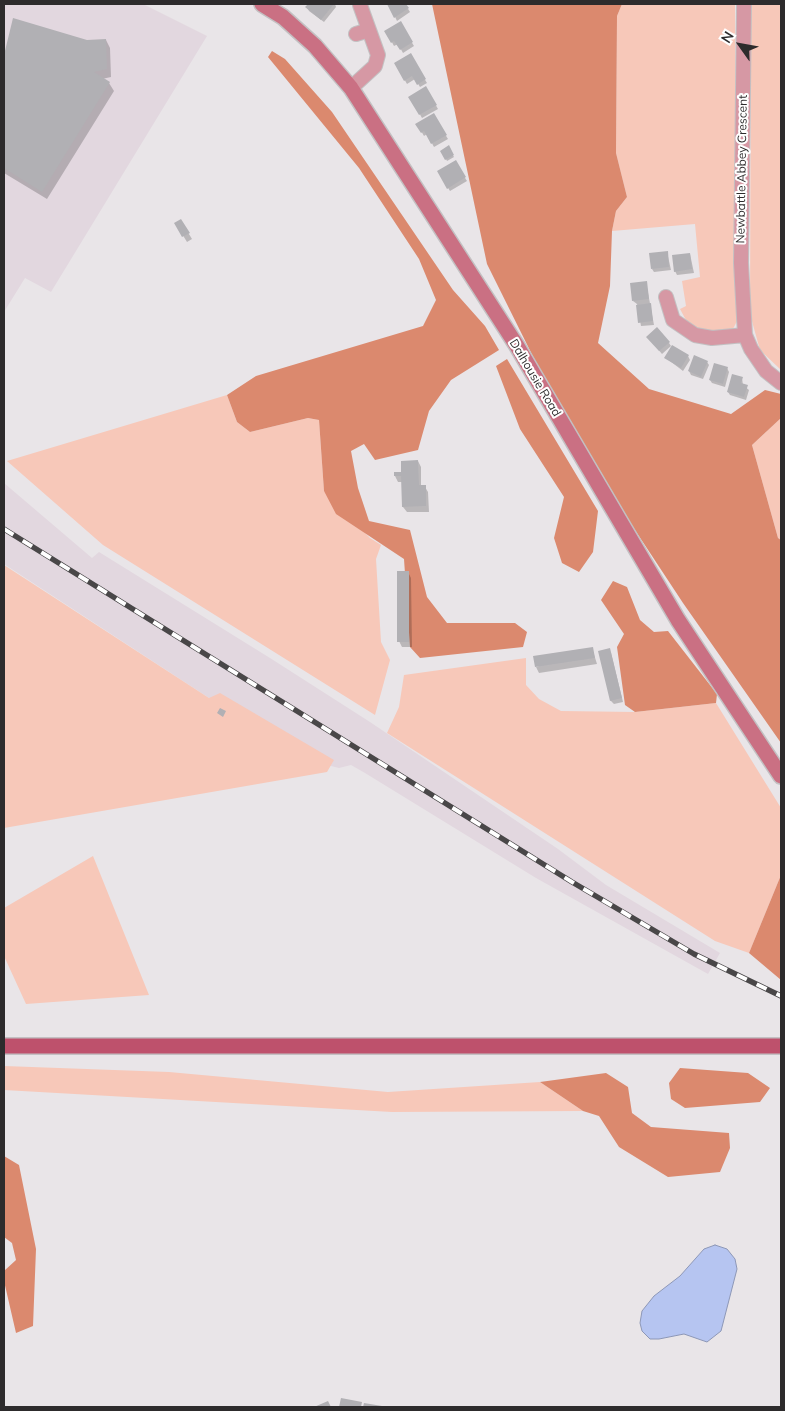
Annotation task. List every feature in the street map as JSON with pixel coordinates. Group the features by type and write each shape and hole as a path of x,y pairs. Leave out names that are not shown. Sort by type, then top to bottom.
{"main road":[{"name":"Dalhousie Road","path":"262,4 283,17 315,46 351,88 504,326 678,620 781,776"},
{"path":"4,1046 781,1046"}],"street":[{"name":"Newbattle Abbey Crescent","path":"744,4 741,263 745,335 751,349 766,371 781,383"},
{"path":"351,88 375,66 378,55 362,32 360,5"},
{"path":"666,297 673,320 696,335 712,338 745,335"}],"shaded area":[{"path":"4,4 143,4 207,36 51,292 25,278 4,312"},
{"path":"432,4 622,4 617,16 616,153 627,197 616,211 612,231 610,286 598,343 649,389 731,414 765,390 781,394 781,418 752,445 778,538 781,540 781,743 683,603 571,433 487,264"},
{"path":"622,4 735,4 737,321 733,329 724,334 700,331 687,322 680,309 686,306 682,281 700,277 695,224 612,231 616,211 627,197 616,153 617,16"},
{"path":"751,4 781,4 781,370 760,350 750,314"},
{"path":"272,51 285,59 332,112 453,290 485,326 499,350 451,380 429,411 418,450 375,460 364,444 351,451 358,488 369,521 410,530 427,597 447,623 515,623 527,632 523,647 420,658 410,647 404,559 336,514 324,491 319,420 308,418 250,432 237,422 227,395 256,376 423,326 436,300 419,259 359,168 268,57"},
{"path":"507,359 598,511 593,552 579,572 562,563 554,538 564,497 520,429 496,366"},
{"path":"227,395 237,422 250,432 308,418 319,420 324,491 370,538 381,545 376,559 381,642 390,660 375,715 103,545 7,461"},
{"path":"781,418 781,540 778,538 752,445"},
{"path":"4,483 92,558 99,552 270,658 370,722 558,849 606,885 720,953 708,974 536,878 351,765 339,768 327,765 209,698 4,564"},
{"path":"4,565 209,698 220,693 334,760 327,772 4,828"},
{"path":"613,581 627,587 640,620 654,632 668,631 717,694 716,703 635,712 625,705 617,647 624,634 601,600"},
{"path":"526,658 526,685 539,699 561,711 635,712 716,703 781,808 781,875 749,953 715,941 387,733 399,707 404,675"},
{"path":"93,856 149,995 26,1004 4,956 4,908"},
{"path":"781,875 781,980 749,953"},
{"path":"4,1066 169,1072 388,1092 540,1082 583,1111 392,1112 4,1090"},
{"path":"680,1068 748,1073 770,1088 760,1102 685,1108 671,1099 669,1083"},
{"path":"606,1073 628,1087 632,1113 651,1127 729,1133 730,1148 720,1172 668,1177 619,1147 599,1116 583,1111 540,1082"},
{"path":"4,1156 19,1165 36,1249 33,1326 16,1333 4,1281 4,1271 16,1260 12,1243 4,1237"}],"water":[{"path":"715,1245 727,1249 735,1259 737,1269 721,1331 707,1342 684,1334 650,1339 642,1331 640,1323 642,1311 654,1296 680,1276 704,1249"}],"building":[{"path":"308,4 334,4 321,20 305,7"},
{"path":"387,4 406,4 409,8 394,18"},
{"path":"13,18 87,40 106,39 107,69 94,72 110,82 42,192 4,168 4,55"},
{"path":"401,21 413,42 400,50 394,41 391,43 384,31"},
{"path":"411,53 426,79 417,85 412,76 404,81 394,63"},
{"path":"426,86 437,105 419,115 408,97"},
{"path":"434,113 447,135 431,144 424,131 421,133 415,124"},
{"path":"449,145 454,155 445,160 440,151"},
{"path":"456,160 466,177 447,189 437,171"},
{"path":"181,219 190,233 182,237 174,223"},
{"path":"668,251 669,267 651,269 649,253"},
{"path":"690,253 692,269 674,272 672,255"},
{"path":"647,281 649,299 632,301 630,283"},
{"path":"651,303 653,321 638,323 636,305"},
{"path":"657,327 670,342 659,351 646,337"},
{"path":"672,345 689,355 681,368 664,358"},
{"path":"694,355 708,361 701,377 688,371"},
{"path":"714,363 728,367 723,384 709,380"},
{"path":"732,374 743,377 741,383 748,385 744,397 727,392"},
{"path":"418,460 419,485 426,485 426,506 402,507 401,476 394,476 394,472 401,472 401,461"},
{"path":"397,571 409,571 409,642 397,642"},
{"path":"593,647 595,658 535,667 533,656"},
{"path":"610,648 622,698 610,701 598,651"},
{"path":"220,708 226,711 223,717 217,713"},
{"path":"341,1398 362,1402 361,1407 339,1407"},
{"path":"328,1401 331,1407 314,1407"},
{"path":"364,1403 382,1406 382,1407 363,1407"}],"railway":[{"path":"4,529 572,882 694,954 781,996"}]}
